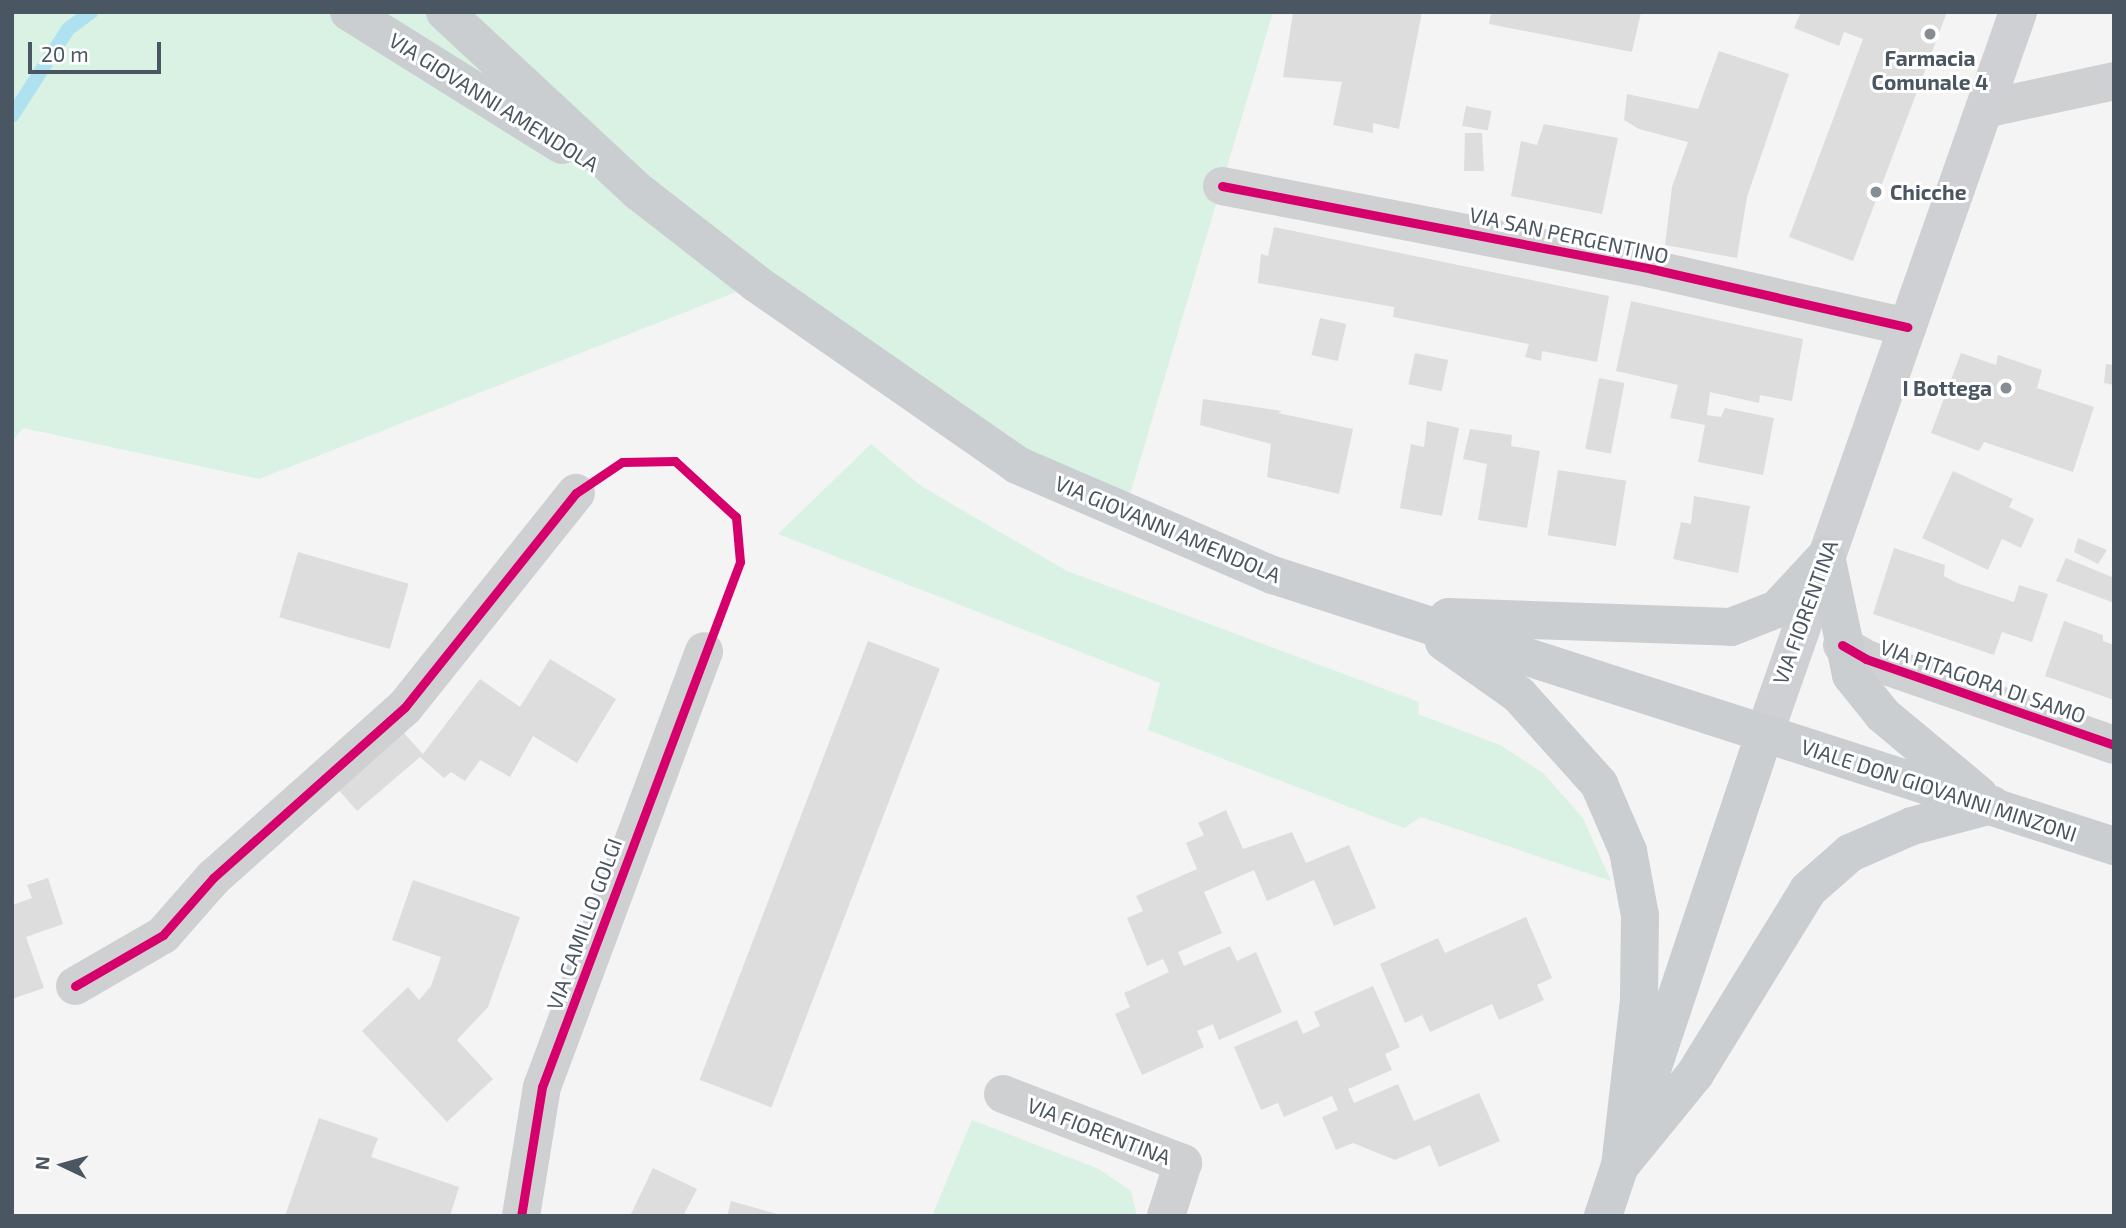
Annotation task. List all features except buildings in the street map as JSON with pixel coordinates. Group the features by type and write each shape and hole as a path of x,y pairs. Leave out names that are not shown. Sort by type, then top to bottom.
{"main road":[{"name":"VIA GIOVANNI AMENDOLA","path":"349,12 639,192"},
{"name":"VIA GIOVANNI AMENDOLA","path":"445,12 639,192 757,284 1017,466 1273,575 1408,616 1763,735"},
{"name":"VIA FIORENTINA","path":"1602,1216 1763,735 2018,12"},
{"path":"1408,616 1731,627 1777,609 1826,556"},
{"path":"1826,556 1854,652 1851,675 1883,715 1992,805"},
{"path":"1408,616 1519,695 1599,784 1628,850 1640,916 1639,1000 1620,1166"},
{"name":"VIALE DON GIOVANNI MINZONI","path":"1763,735 1992,805 2114,846"},
{"path":"1620,1166 1695,1074 1808,890 1850,853 1912,826 1992,805"}],"street":[{"path":"1985,109 2114,81"},
{"name":"VIA SAN PERGENTINO","path":"1222,186 1652,269 1908,327"},
{"path":"75,986 163,935 213,878 405,707 576,493"},
{"name":"VIA CAMILLO GOLGI","path":"522,1216 542,1087 704,650"},
{"name":"VIA PITAGORA DI SAMO","path":"1854,652 2114,745"},
{"name":"VIA FIORENTINA","path":"1003,1094 1183,1163 1166,1216"}],"green space":[{"path":"12,12 1273,12 1125,511 757,284 259,479 23,428 12,442"},
{"path":"871,444 921,486 1067,571 1419,702 1418,714 1500,745 1543,773 1583,818 1611,881 1421,817 1404,828 1148,730 1160,683 778,534"},
{"path":"972,1120 1099,1169 1131,1191 1137,1216 932,1216"}],"waterway":[{"path":"12,116 68,29 91,12"}],"cycle path":[{"path":"1222,186 1652,269 1908,327"},
{"path":"75,986 163,935 213,878 405,707 576,493 622,462 675,461 736,517 740,562 542,1087 521,1216"},
{"path":"1842,645 1866,659 2114,745"}],"place":[{"name":"Farmacia Comunale 4","path":"1930,34"},
{"name":"Chicche","path":"1876,192"},
{"name":"I Bottega","path":"2006,388"}]}
